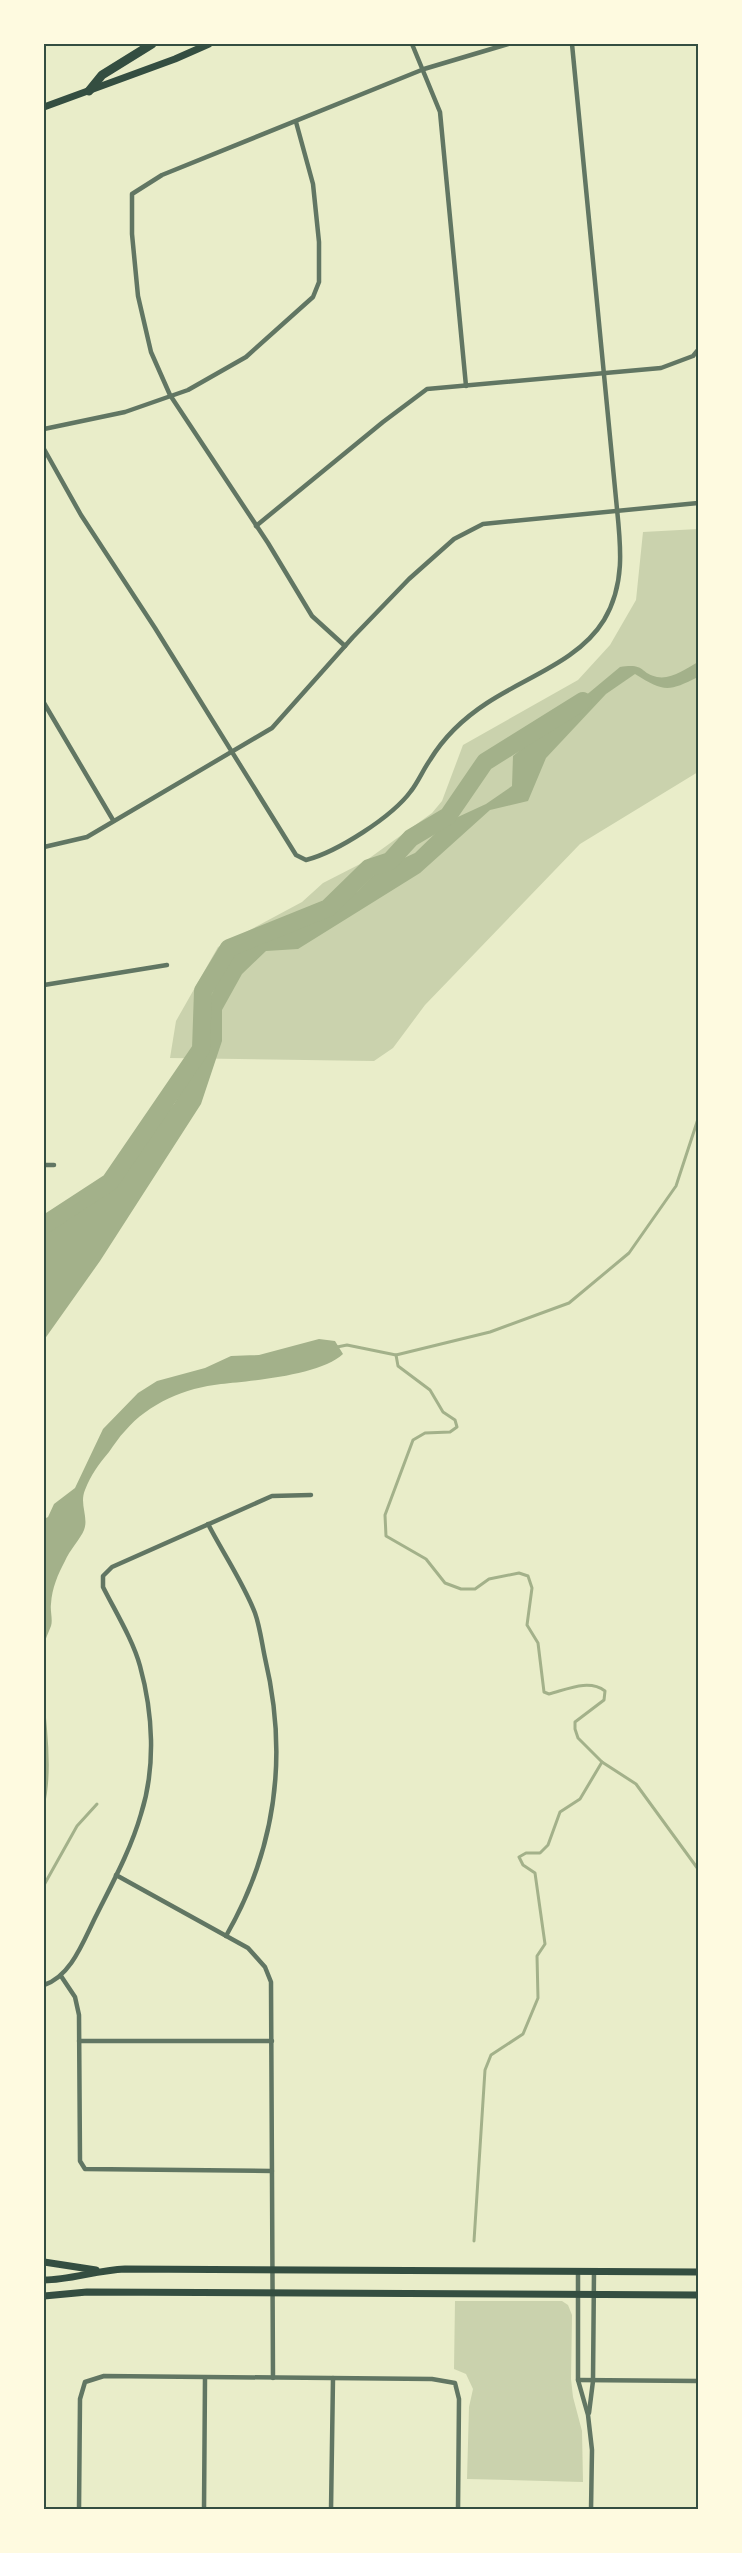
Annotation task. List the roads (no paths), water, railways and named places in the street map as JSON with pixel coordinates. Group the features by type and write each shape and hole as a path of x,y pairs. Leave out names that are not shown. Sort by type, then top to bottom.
{"highway":[{"path":"89,91 102,75 152,44"}],"main road":[{"path":"44,107 209,44"},
{"path":"44,2262 98,2270 699,2272"},
{"path":"44,2280 81,2275 98,2270"},
{"path":"44,2296 87,2292 699,2295"}],"street":[{"path":"412,44 440,112 466,386"},
{"path":"345,646 312,616 170,395 151,352 138,296 132,234 132,194 162,175 424,69 508,44"},
{"path":"44,449 81,515 233,751 296,855 306,860 323,856 385,817 410,792 450,732 487,703 561,660 588,640 604,621 618,588 621,562 617,509 572,44"},
{"path":"44,429 124,412 188,390 246,357 313,297 319,282 319,242 313,183 296,122"},
{"path":"256,526 383,422 428,389 604,375 661,368 693,356 699,350"},
{"path":"44,847 87,837 272,728 409,579 454,539 483,525 699,502"},
{"path":"44,703 113,820"},
{"path":"44,985 167,965"},
{"path":"44,1165 54,1165"},
{"path":"44,1985 61,1976 78,1952 116,1875 142,1814 151,1760 150,1720 139,1663 103,1587 103,1576 112,1566 272,1496 311,1495"},
{"path":"208,1524 255,1614 269,1675 276,1729 276,1782 269,1831 253,1883 226,1936"},
{"path":"116,1875 248,1948 265,1967 271,1982 273,2378"},
{"path":"61,1976 75,1997 79,2015 80,2161 85,2169 272,2171"},
{"path":"80,2041 272,2041"},
{"path":"578,2271 578,2380 588,2415 592,2450 591,2510"},
{"path":"588,2415 593,2381 594,2271"},
{"path":"79,2510 80,2399 85,2382 104,2376 432,2379 455,2383 459,2399 458,2510"},
{"path":"204,2510 205,2378"},
{"path":"331,2510 333,2378"},
{"path":"578,2380 699,2381"}],"waterway":[{"path":"44,1225 110,1182 201,1049 203,991 229,948 328,908 369,868 390,861 411,838 448,816 485,762 583,701"},
{"path":"337,1347 347,1345 396,1355 490,1332 569,1303 629,1253 676,1186 698,1119"},
{"path":"396,1355 398,1366 430,1390 443,1412 455,1420 457,1427 450,1432 425,1433 413,1440 385,1515 386,1536 426,1559 445,1583 461,1589 475,1589 489,1579 519,1573 528,1576 532,1588 527,1625 538,1643 544,1692 549,1694 585,1685 599,1687 605,1691 604,1700 575,1722 578,1738 602,1762 636,1784 698,1869"},
{"path":"474,2241 485,2070 491,2055 523,2034 538,1998 537,1956 545,1944 535,1873 523,1865 519,1857 526,1853 540,1853 548,1845 560,1812 580,1799 602,1762"},
{"path":"44,1885 77,1826 97,1804"}]}
